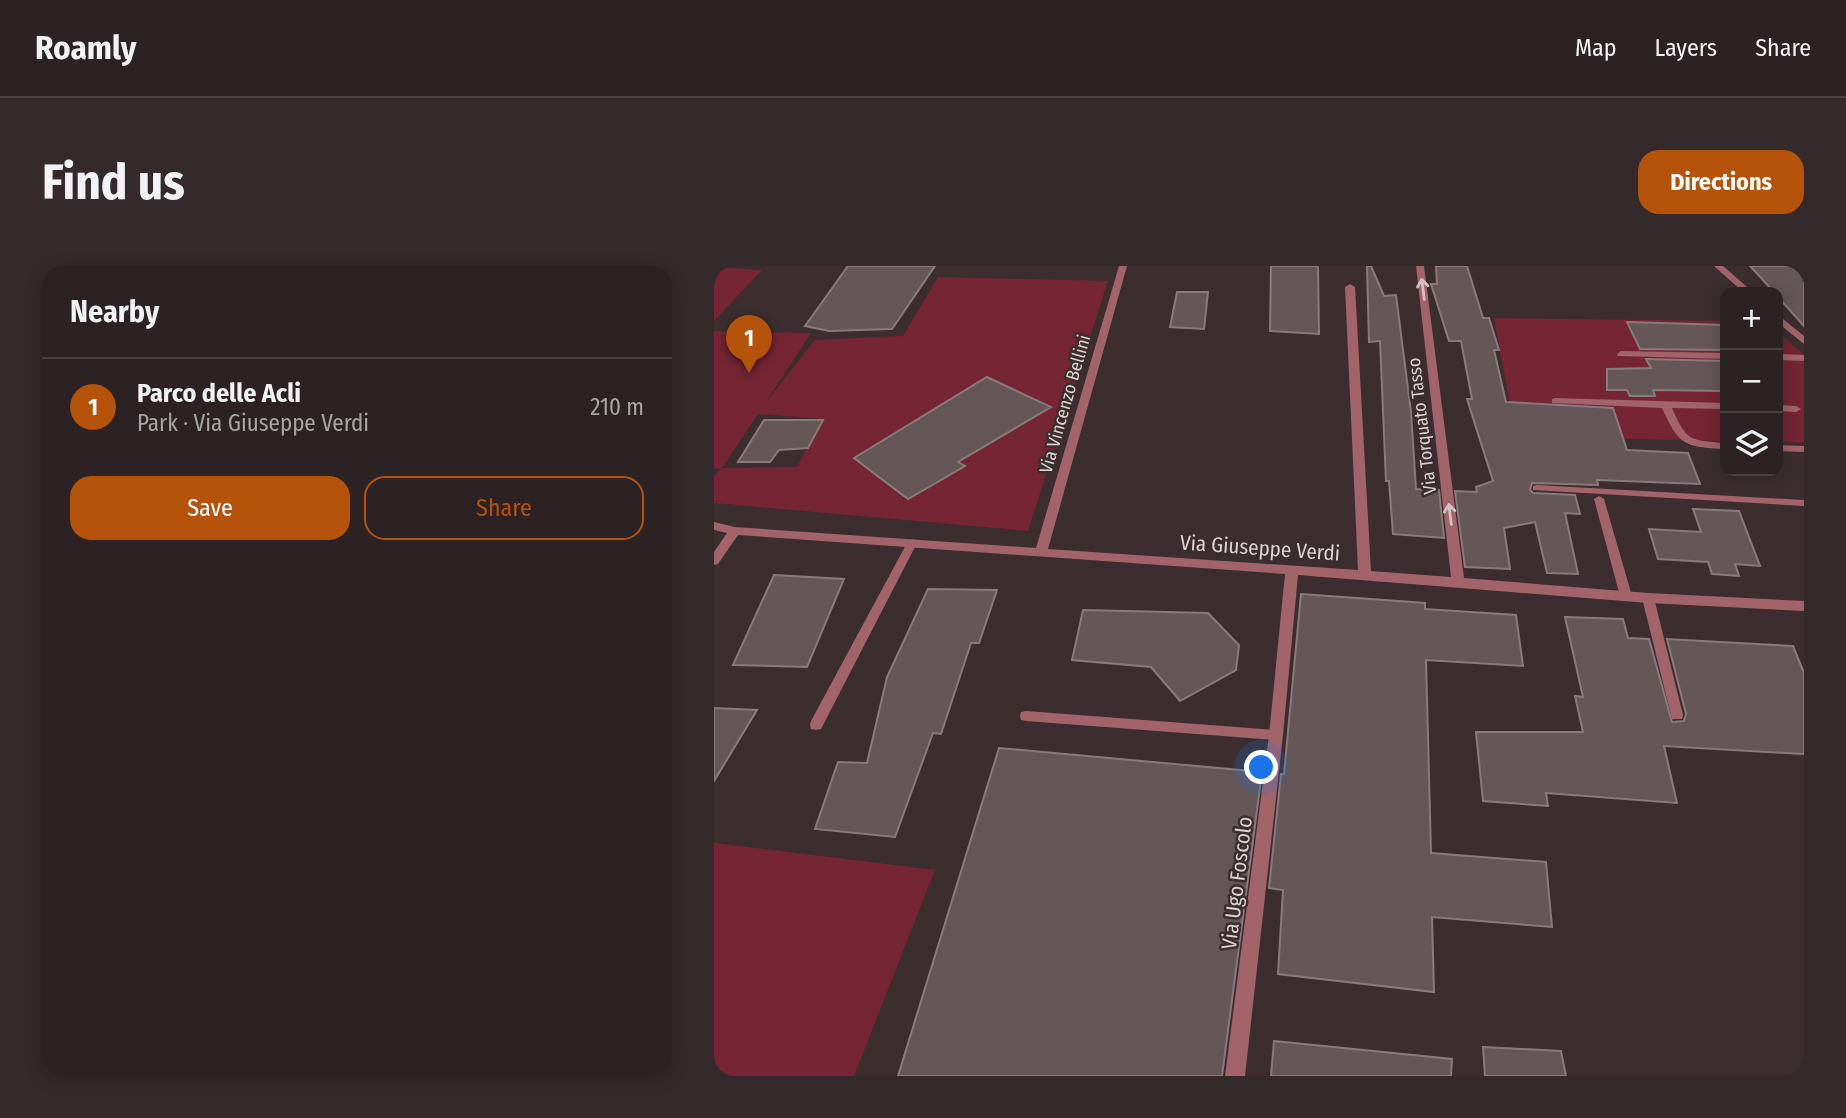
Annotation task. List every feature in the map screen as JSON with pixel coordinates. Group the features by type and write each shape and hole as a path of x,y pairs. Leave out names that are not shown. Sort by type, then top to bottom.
{"street":[{"name":"Via Vincenzo Bellini","path":"1041,552 1123,266"},
{"name":"Via Torquato Tasso","path":"1420,266 1458,582"},
{"path":"1718,266 1742,287"},
{"path":"1350,287 1365,575"},
{"path":"1783,322 1799,333 1804,341"},
{"name":"Via Giuseppe Verdi","path":"714,526 736,531 1365,575 1648,598 1804,606"},
{"path":"714,561 736,531"},
{"name":"Via Ugo Foscolo","path":"1235,1076 1276,735 1292,570"}],"lane":[{"path":"1621,354 1720,356"},
{"path":"1783,357 1804,358"},
{"path":"1555,401 1720,407"},
{"path":"1667,405 1679,436 1690,443 1720,446"},
{"path":"1783,408 1796,409"},
{"path":"1783,448 1804,449"},
{"path":"1538,488 1804,503"},
{"path":"1599,499 1626,596"},
{"path":"816,725 912,543"},
{"path":"1648,598 1677,715"},
{"path":"1026,716 1276,735"}],"shaded area":[{"path":"714,267 762,270 714,321"},
{"path":"938,277 1108,281 1028,531 714,503 714,476 721,469 714,468 714,331 811,333 766,402 815,340 903,336","holes":["758,414 823,419 797,467 722,468"]},
{"path":"1494,318 1720,321 1720,441 1516,436"},
{"path":"1783,336 1804,355 1804,443 1783,442"},
{"path":"714,843 935,870 854,1076 714,1076"}],"building":[{"path":"848,266 935,266 892,329 829,331 805,326"},
{"path":"1271,266 1318,266 1319,334 1270,331"},
{"path":"1367,266 1371,266 1384,296 1396,295 1411,412 1416,489 1439,490 1444,538 1393,534 1389,481 1386,481 1380,341 1369,342"},
{"path":"1436,266 1467,266 1483,318 1489,318 1499,350 1494,350 1506,402 1613,408 1627,450 1688,453 1700,484 1597,480 1598,485 1532,483 1530,490 1533,493 1575,495 1580,514 1565,513 1578,574 1547,573 1535,522 1504,528 1510,569 1465,567 1455,491 1477,492 1476,487 1493,481 1467,399 1472,399 1461,341 1449,341 1431,284 1437,284"},
{"path":"1750,266 1804,266 1804,326 1783,303 1783,287 1769,287"},
{"path":"1177,292 1208,292 1204,329 1170,327"},
{"path":"1627,322 1720,325 1720,350 1640,349"},
{"path":"1646,359 1720,361 1720,391 1653,390 1655,396 1630,396 1627,390 1607,390 1607,369 1651,368"},
{"path":"987,377 1051,407 958,462 965,466 908,499 854,458"},
{"path":"764,420 823,420 808,448 779,450 770,462 738,462"},
{"path":"1693,509 1739,511 1760,566 1735,564 1739,576 1712,574 1708,562 1658,559 1649,529 1701,532"},
{"path":"774,575 844,579 807,667 733,665"},
{"path":"928,589 997,590 979,643 971,643 941,734 933,733 895,837 815,829 838,762 867,763 887,677"},
{"path":"1301,594 1425,603 1425,609 1516,615 1523,666 1426,660 1431,853 1546,862 1552,927 1432,917 1434,992 1278,974 1283,890 1269,888 1281,774 1284,774"},
{"path":"1083,610 1208,613 1239,645 1236,670 1180,701 1151,667 1072,660"},
{"path":"1565,617 1623,619 1628,638 1649,639 1672,722 1684,721 1686,714 1667,639 1793,646 1804,673 1804,754 1664,746 1677,803 1546,793 1548,806 1483,801 1476,732 1583,732 1575,696 1583,697"},
{"path":"714,708 757,710 714,781"},
{"path":"999,748 1262,772 1222,1076 898,1076"},
{"path":"1274,1041 1452,1059 1451,1076 1271,1076"},
{"path":"1483,1047 1561,1051 1566,1076 1485,1076"}],"place":[{"name":"Parco delle Acli","path":"749,373"}]}
